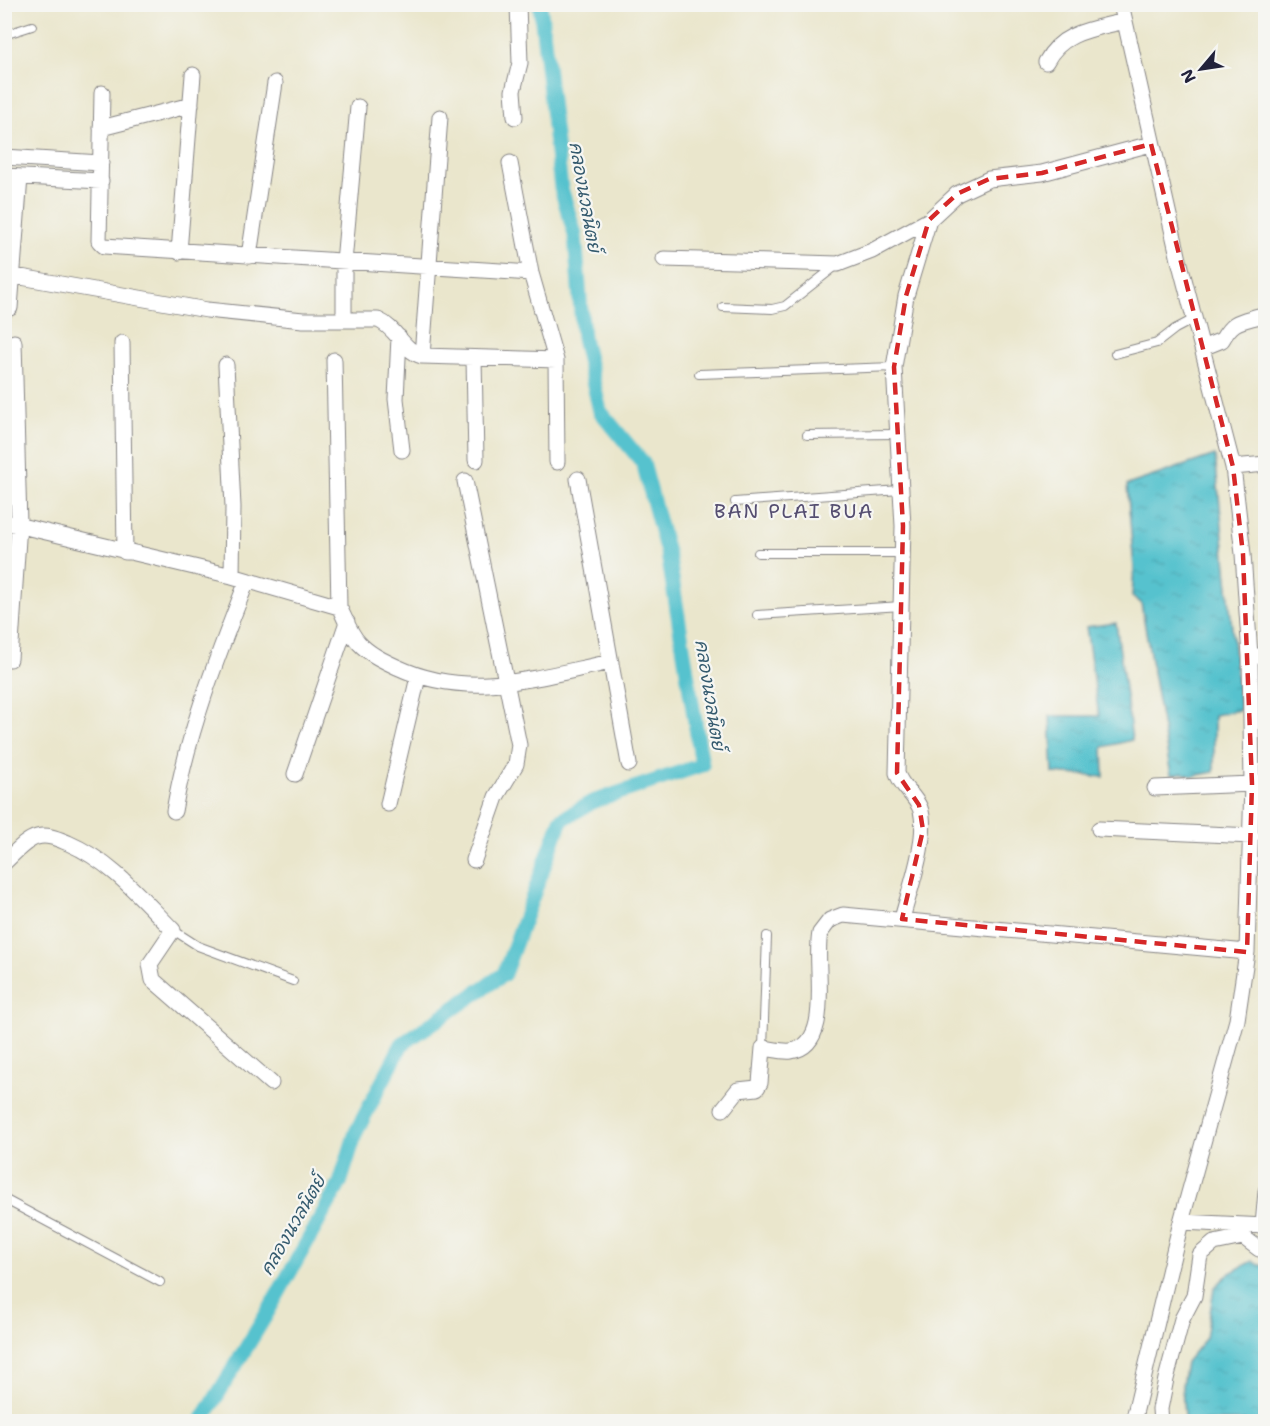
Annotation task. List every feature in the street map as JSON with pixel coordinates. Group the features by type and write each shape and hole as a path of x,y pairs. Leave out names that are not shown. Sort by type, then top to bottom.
{"street":[{"path":"515,117 513,91 520,63 518,4"},
{"path":"1121,4 1194,319 1233,467 1258,656 1246,952 1237,1020 1181,1222 1133,1422"},
{"path":"1046,62 1053,48 1065,38 1125,21"},
{"path":"179,252 193,75"},
{"path":"249,256 275,83"},
{"path":"102,93 99,241 104,246 531,273"},
{"path":"101,128 191,105"},
{"path":"344,320 344,262 358,107"},
{"path":"422,356 440,117"},
{"path":"664,259 838,264 872,251 929,220 957,194 989,179 1042,173 1152,144"},
{"path":"4,157 101,163"},
{"path":"510,163 531,273 556,360 556,462"},
{"path":"10,308 8,275 12,176 100,181"},
{"path":"902,919 923,830 918,805 900,783 897,773 903,553 894,367 906,296 929,220"},
{"path":"8,275 207,310 303,320 378,320 386,324 413,353 422,356 556,360"},
{"path":"1202,348 1222,340 1227,328 1235,323 1259,316"},
{"path":"399,338 396,399 402,450"},
{"path":"10,659 14,342"},
{"path":"122,344 125,552"},
{"path":"474,358 476,460"},
{"path":"334,360 339,607 358,643 373,654 418,677 470,686 507,683 611,662"},
{"path":"174,811 182,765 240,579 232,496 226,364"},
{"path":"1233,467 1266,464"},
{"path":"578,478 629,764"},
{"path":"465,481 519,745 516,764 496,797 474,860"},
{"path":"12,523 240,579 339,607"},
{"path":"295,774 346,622"},
{"path":"388,804 418,677"},
{"path":"1155,788 1252,784"},
{"path":"1099,829 1252,836"},
{"path":"4,863 36,837 54,838 89,852 108,865 173,930 150,964 153,980 271,1083"},
{"path":"723,1109 738,1090 757,1088 760,1083 763,1048 790,1051 802,1048 812,1040 819,1023 818,942 820,933 831,920 843,915 1246,952"},
{"path":"1161,1422 1160,1409 1166,1379 1182,1319 1194,1296 1195,1274 1200,1255 1214,1243 1264,1226 1266,1191"},
{"path":"1181,1222 1244,1231 1259,1249 1266,1249"}],"lane":[{"path":"4,35 32,26"},
{"path":"723,307 772,309 785,306 838,264"},
{"path":"1115,354 1162,340 1175,329 1194,319"},
{"path":"699,374 894,367"},
{"path":"807,435 897,434"},
{"path":"735,502 900,490"},
{"path":"758,553 903,553"},
{"path":"757,615 903,606"},
{"path":"173,930 198,946 292,981"},
{"path":"763,1048 767,936"},
{"path":"4,1199 160,1282"}],"highlighted area":[{"path":"1151,144 1233,467 1243,554 1252,784 1247,952 902,919 923,830 919,805 897,773 903,526 894,367 906,296 929,220 957,194 989,179 1042,173"}],"water":[{"path":"1215,455 1240,710 1214,715 1214,772 1193,776 1182,773 1171,775 1141,603 1132,596 1134,568 1127,485"},
{"path":"1116,623 1132,740 1103,747 1104,777 1053,773 1050,716 1099,716 1086,627"},
{"path":"1252,1261 1265,1267 1266,1396 1260,1421 1189,1421 1184,1416 1182,1386 1186,1362 1206,1338 1214,1288 1230,1273"}],"waterway":[{"name":"คลองนวลนิตย์","path":"201,1422 266,1315 340,1183 356,1132 402,1044 504,974 561,820 592,802 702,765 669,560 643,463 600,411 583,338 575,235 561,188 540,4"}],"district":[{"name":"BAN PLAI BUA","path":"794,511"}]}
